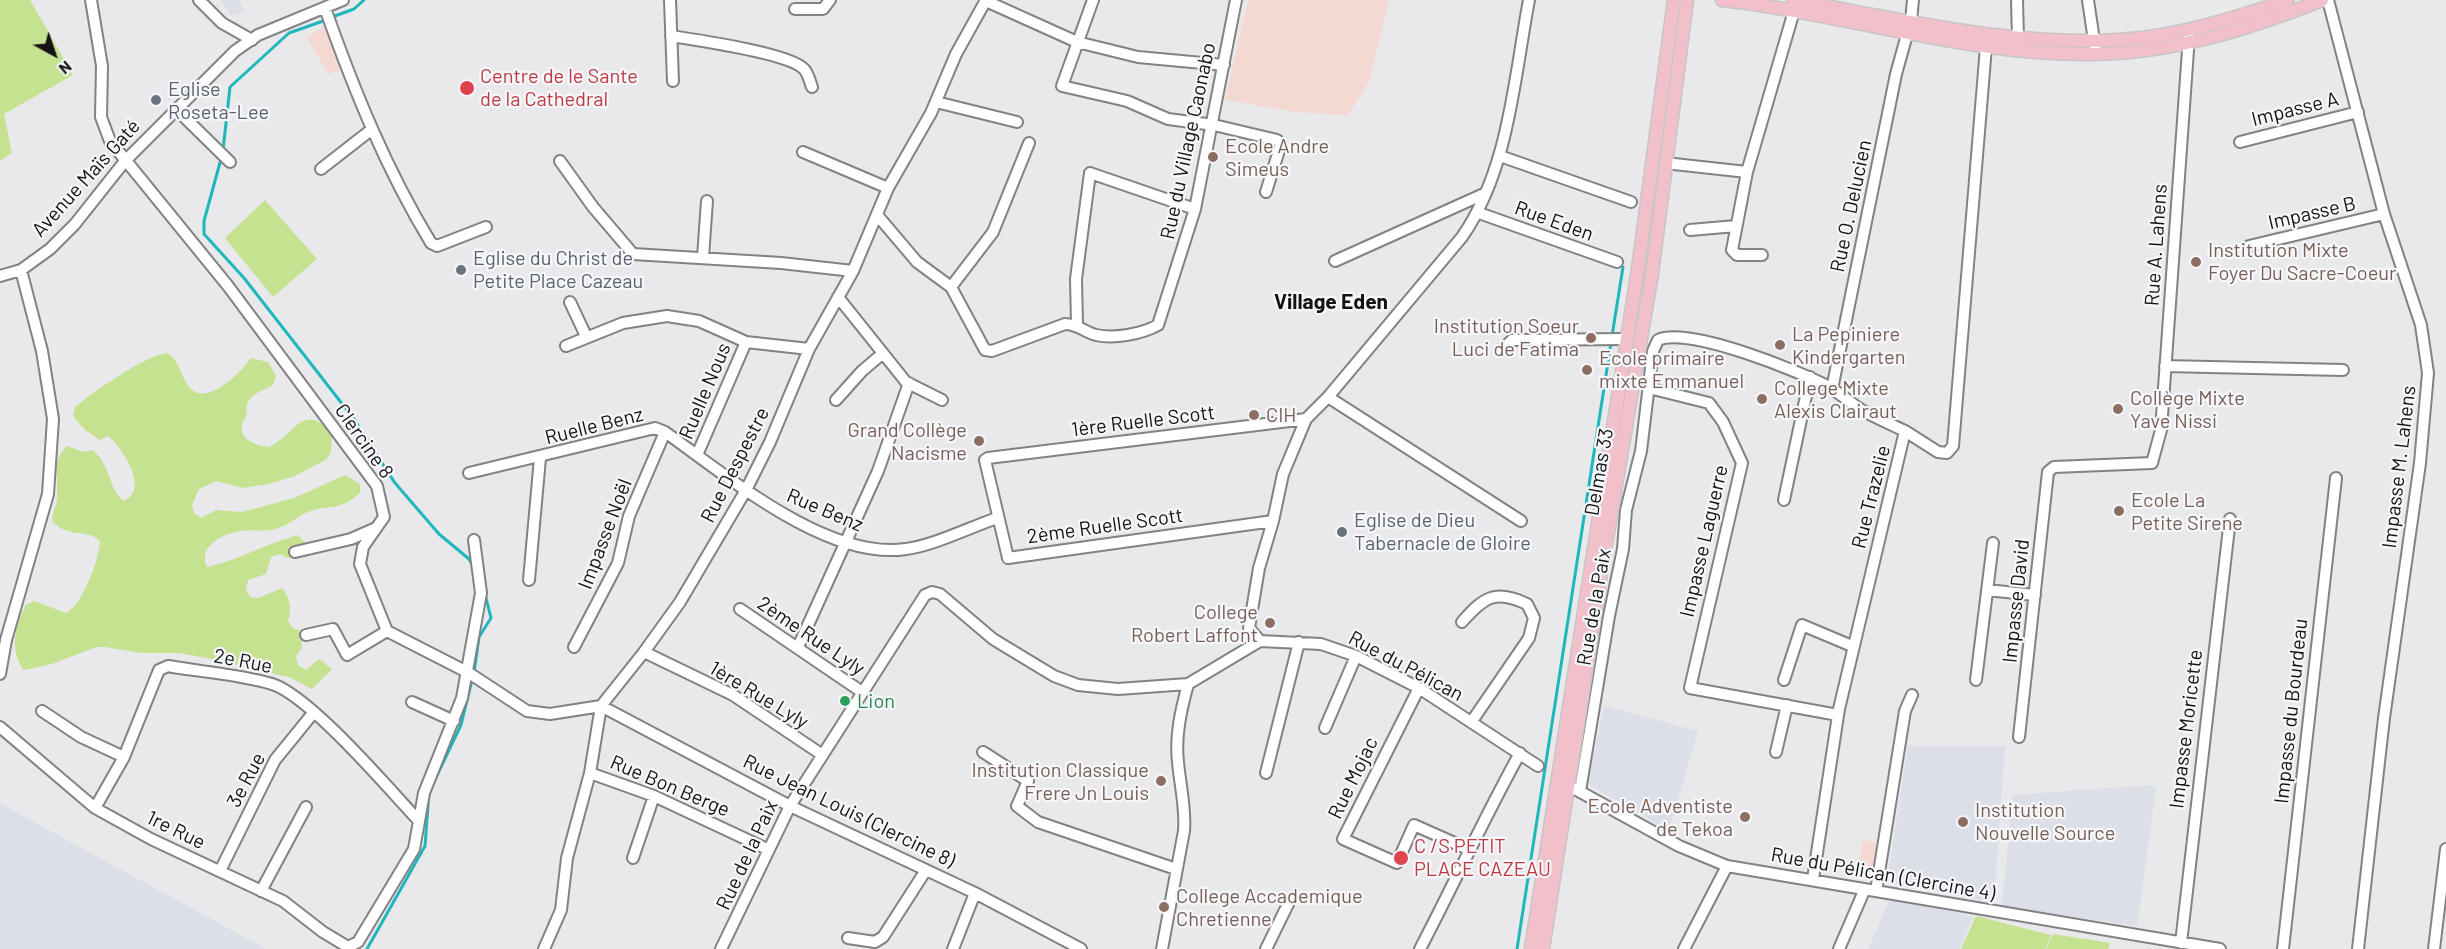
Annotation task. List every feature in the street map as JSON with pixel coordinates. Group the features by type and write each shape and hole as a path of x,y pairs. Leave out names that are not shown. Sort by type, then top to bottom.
{"main road":[{"name":"Delmas 33","path":"1531,949 1569,785 1626,339 1674,0"},
{"name":"Delmas 33","path":"1543,949 1652,274 1686,0"},
{"path":"1722,0 1793,6 1909,26 1987,35 2093,41 2133,39 2190,30 2267,3 2287,0"},
{"path":"1909,26 1986,47 2057,54 2096,54 2189,44 2236,31 2322,0"}],"street":[{"name":"Clercine 8","path":"91,0 102,66 101,117 110,141 228,286 377,486 384,518 379,526"},
{"path":"199,0 222,23 252,40"},
{"name":"Avenue Maïs Gaté","path":"0,276 21,270 50,249 75,224 125,161 235,51 252,40 326,11 343,0"},
{"path":"670,0 673,81"},
{"path":"795,9 824,9 830,0"},
{"path":"1093,0 1062,86 1126,101 1168,119 1214,124 1280,142 1266,192"},
{"name":"Rue du Village Caonabo","path":"1077,324 1086,332 1099,336 1145,332 1158,325 1195,209 1214,124 1236,0"},
{"path":"1162,949 1185,817 1178,760 1179,719 1188,684 1260,641 1249,628 1259,568 1273,521 1282,474 1306,419 1328,397 1462,237 1479,213 1500,156 1529,0"},
{"name":"Rue O. Delucien","path":"1832,389 1913,0"},
{"path":"2017,0 2018,38"},
{"path":"2088,0 2096,54"},
{"name":"Impasse M. Lahens","path":"2328,0 2384,214 2421,325 2428,373 2420,463 2384,718 2358,949"},
{"path":"986,1 1077,42 1138,57 1224,65"},
{"name":"Rue Despestre","path":"601,706 680,602 746,490 770,442 809,349 853,271 888,188 936,102 956,54 986,1"},
{"path":"1761,255 1737,255 1733,252 1736,226 1747,172 1793,6"},
{"path":"326,11 371,130 408,206 431,243 437,246 486,227"},
{"name":"Rue A. Lahens","path":"2050,469 2152,463 2161,430 2190,30"},
{"path":"671,36 729,45 790,62 804,69 812,87"},
{"name":"Rue Trazelie","path":"1813,879 1838,716 1852,646 1905,431 1938,452 1947,453 1953,446 1986,47"},
{"path":"936,102 1017,123"},
{"path":"176,109 230,162"},
{"name":"Impasse A","path":"2240,142 2358,112"},
{"path":"321,169 371,130"},
{"path":"951,287 993,232 1029,142"},
{"path":"803,152 888,188"},
{"path":"1500,156 1631,202"},
{"path":"560,161 593,207 633,254 703,257 853,271"},
{"path":"1665,163 1747,172"},
{"path":"878,216 917,262 951,287 985,350 992,351 1065,324 1077,324 1076,279 1090,173 1195,209"},
{"path":"1335,261 1486,193"},
{"path":"703,257 707,201"},
{"name":"Rue Eden","path":"1479,213 1617,262"},
{"name":"Impasse B","path":"2248,246 2384,214"},
{"path":"1690,230 1736,226"},
{"path":"0,674 6,640 48,494 52,419 42,351 21,270"},
{"path":"838,297 882,354 909,383 942,400"},
{"path":"570,302 586,336"},
{"path":"566,346 623,323 667,316 699,321 746,342 809,349"},
{"name":"Rue de la Paix","path":"1569,785 1623,549 1626,510 1641,451 1653,351 1658,340 1667,336 1687,336 1765,360 1810,377 1860,409 1905,431"},
{"path":"1502,350 1512,340 1626,339"},
{"name":"Ruelle Nous","path":"697,455 746,342"},
{"path":"836,400 847,386 882,354"},
{"path":"2165,366 2343,370"},
{"path":"1784,500 1810,377"},
{"path":"798,647 878,471 909,383"},
{"name":"Impasse Laguerre","path":"1649,388 1709,404 1723,422 1742,463 1689,683 1694,690 1787,705"},
{"path":"1328,397 1521,520"},
{"name":"1ère Ruelle Scott","path":"986,459 1306,419"},
{"name":"Ruelle Benz","path":"469,473 540,458 649,429 665,432 746,490"},
{"name":"Impasse Noël","path":"574,647 618,563 629,516 665,432"},
{"path":"529,580 540,458"},
{"name":"2ème Ruelle Scott","path":"986,459 997,518 1008,558 1273,521"},
{"name":"Impasse David","path":"2019,737 2050,469"},
{"name":"Impasse du Bourdeau","path":"2283,949 2336,478"},
{"name":"Rue Benz","path":"746,490 786,516 847,543 892,550 908,549 997,518"},
{"name":"Impasse Moricette","path":"2181,943 2230,519"},
{"path":"295,552 351,539 379,526"},
{"path":"379,526 363,547 360,564 387,631 471,674 527,711 550,714 601,706 591,773 567,858 561,910 544,949"},
{"path":"419,821 427,785 471,674 481,593 474,540"},
{"path":"1976,680 1993,543"},
{"path":"1987,590 2035,595"},
{"name":"Rue de la Paix","path":"721,949 789,806 925,595 932,592 940,594 993,639 1054,676 1070,682 1118,689 1188,684"},
{"path":"1462,622 1478,605 1492,596 1513,598 1527,604 1534,618 1529,639 1472,721"},
{"name":"2ème Rue Lyly","path":"740,609 862,692"},
{"path":"1784,680 1802,625 1852,646"},
{"path":"306,635 333,629 347,655 387,631"},
{"name":"Rue du Pélican","path":"1260,641 1322,644 1356,656 1419,688 1538,766"},
{"path":"1266,773 1299,642"},
{"name":"1ère Rue Lyly","path":"644,652 733,695 821,754"},
{"path":"1325,728 1356,656"},
{"name":"2e Rue","path":"95,808 124,757 159,670 163,667 273,684 292,695 314,712 419,821"},
{"name":"Rue Mojac","path":"1419,688 1343,839 1396,863 1414,825 1468,849"},
{"path":"1876,891 1905,711 1912,695"},
{"path":"412,702 454,721"},
{"path":"1776,752 1787,705 1838,716"},
{"name":"Rue Jean Louis (Clercine 8)","path":"601,706 789,806 975,893 1081,949"},
{"path":"42,711 81,736 124,757"},
{"name":"3e Rue","path":"220,871 275,760 314,712"},
{"name":"1re Rue","path":"0,727 95,808 151,839 283,902 348,947 358,942 412,854 418,839 419,821"},
{"path":"983,752 1028,781 1017,806 1038,822 1176,869"},
{"path":"1420,949 1450,891 1468,849 1520,753"},
{"name":"Rue Bon Berge","path":"591,773 654,796 767,849"},
{"name":"Rue du Pélican (Clercine 4)","path":"1569,785 1678,846 1726,866 2220,949"},
{"path":"633,858 654,796"},
{"path":"261,891 306,807"},
{"path":"2434,949 2446,849"},
{"path":"1684,949 1726,866"},
{"path":"848,938 875,942 883,937 926,870"},
{"path":"1839,949 1864,891"},
{"path":"953,949 975,893"},
{"path":"1266,949 1290,900"}],"shaded area":[{"path":"221,0 239,0 244,12 231,16"},
{"path":"1248,0 1389,0 1369,82 1348,115 1295,112 1225,100"},
{"path":"325,26 345,66 329,75 306,37"},
{"path":"1604,706 1698,731 1669,831 1588,784"},
{"path":"1908,746 2005,746 1994,903 1887,882"},
{"path":"2150,785 2156,787 2137,926 2002,906 2013,795"},
{"path":"0,803 3,805 266,949 0,949"},
{"path":"1863,840 1878,843 1873,870 1858,867"},
{"path":"1891,897 1973,917 1959,949 1868,949"}],"green space":[{"path":"0,0 30,0 73,75 4,114 12,153 0,161"},
{"path":"265,200 317,259 273,297 225,238"},
{"path":"167,353 175,360 190,388 197,393 215,391 232,379 251,358 268,362 276,376 273,385 250,399 242,427 245,437 255,444 268,447 278,442 305,420 321,423 332,431 331,451 327,459 295,476 269,484 242,488 216,481 199,489 192,505 194,513 201,518 216,510 242,512 294,498 345,475 360,484 360,493 345,503 316,509 275,529 235,532 214,542 206,553 207,567 298,535 310,548 307,557 288,558 280,554 271,557 266,574 248,580 246,589 250,597 258,598 282,588 285,592 290,608 288,621 293,628 301,631 302,648 296,656 298,665 306,670 319,659 332,669 312,689 289,677 179,653 141,653 96,647 52,664 24,670 19,663 15,638 26,605 34,601 66,613 84,591 99,549 100,541 95,537 64,530 52,521 57,500 57,463 62,451 67,446 83,452 92,450 103,462 114,489 124,501 135,488 127,459 108,436 100,440 85,430 73,416 75,407 133,367"},
{"path":"1976,916 2051,935 2045,949 1961,949"},
{"path":"2053,934 2110,943 2108,949 2046,949"}],"waterway":[{"path":"332,17 354,9 364,0"},
{"path":"223,150 230,87 289,33 326,20"},
{"path":"221,159 204,221 204,234 244,278 354,419 395,483 439,534 469,559 473,566"},
{"path":"1612,336 1623,267"},
{"path":"1517,949 1611,343"},
{"path":"474,673 479,637 491,618 485,594"},
{"path":"367,949 425,846 429,792 461,725 472,680"}],"place":[{"name":"Centre de le Sante de la Cathedral","path":"467,88"},
{"name":"Eglise Roseta-Lee","path":"156,100"},
{"name":"Ecole Andre Simeus","path":"1213,157"},
{"name":"Institution Mixte Foyer Du Sacre-Coeur","path":"2196,262"},
{"name":"Eglise du Christ de Petite Place Cazeau","path":"461,270"},
{"name":"Institution Soeur Luci de Fatima","path":"1591,338"},
{"name":"La Pepiniere Kindergarten","path":"1780,345"},
{"name":"Ecole primaire mixte Emmanuel","path":"1587,370"},
{"name":"College Mixte Alexis Clairaut","path":"1762,399"},
{"name":"Collège Mixte Yave Nissi","path":"2118,409"},
{"name":"CIH","path":"1254,415"},
{"name":"Grand Collège Nacisme","path":"979,441"},
{"name":"Ecole La Petite Sirene","path":"2119,511"},
{"name":"Eglise de Dieu Tabernacle de Gloire","path":"1342,532"},
{"name":"College Robert Laffont","path":"1270,623"},
{"name":"Lion","path":"845,701"},
{"name":"Institution Classique Frere Jn Louis","path":"1161,781"},
{"name":"Ecole Adventiste de Tekoa","path":"1745,817"},
{"name":"Institution Nouvelle Source","path":"1963,822"},
{"name":"C /S PETIT PLACE CAZEAU","path":"1401,858"},
{"name":"College Accademique Chretienne","path":"1164,907"}],"district":[{"name":"Village Eden","path":"1331,302"}]}
